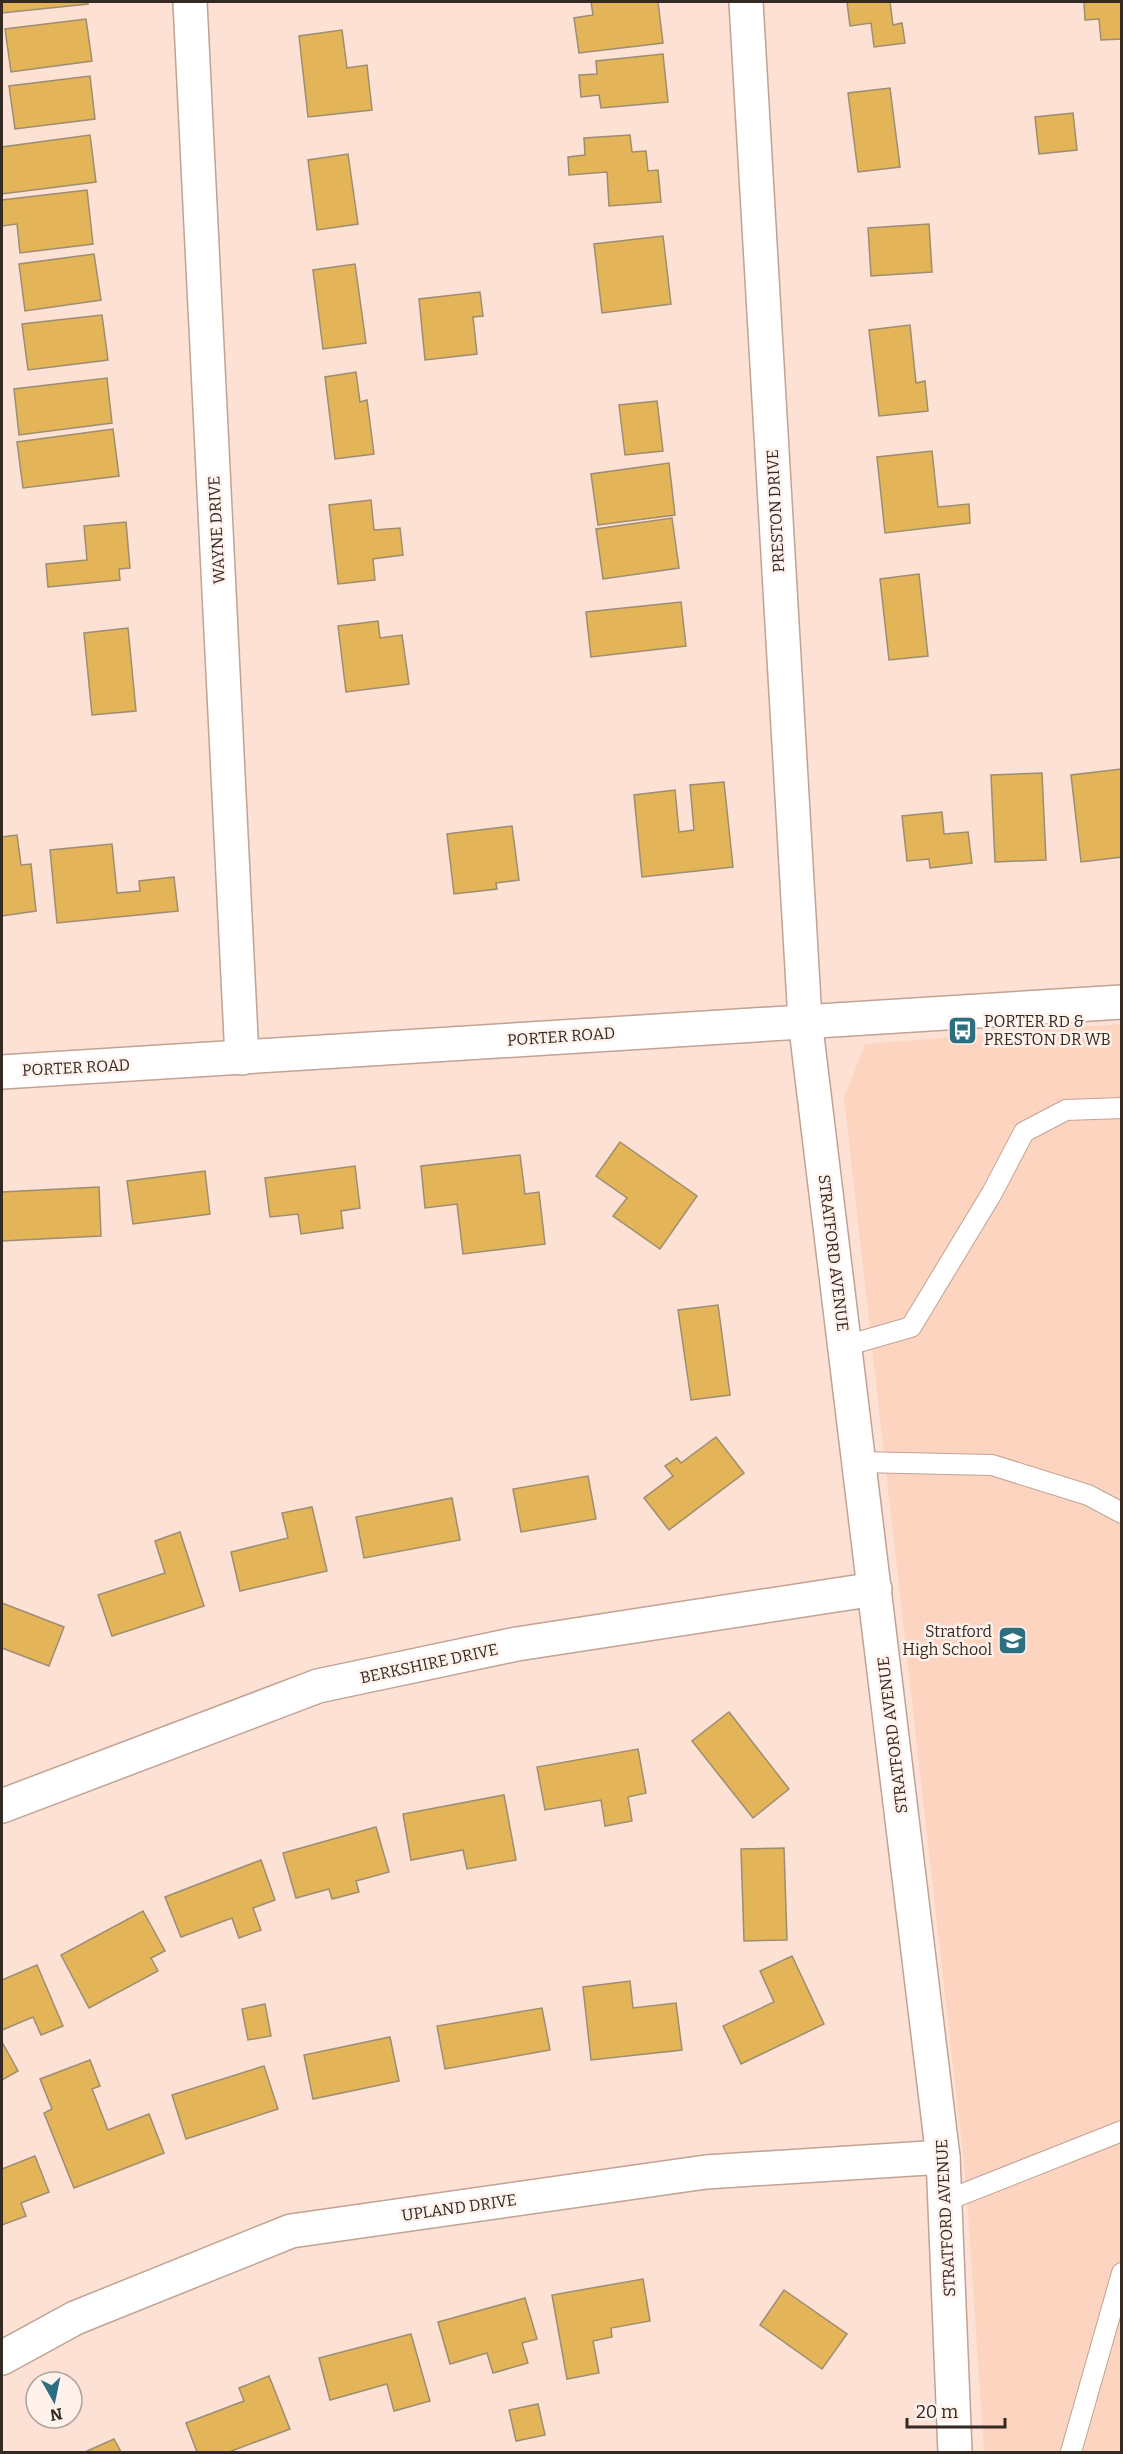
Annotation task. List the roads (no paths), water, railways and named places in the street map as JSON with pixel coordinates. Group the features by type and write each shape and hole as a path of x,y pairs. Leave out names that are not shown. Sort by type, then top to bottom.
{"street":[{"name":"WAYNE DRIVE","path":"190,2 242,1058"},
{"name":"PRESTON DRIVE","path":"746,2 805,1020"},
{"name":"PORTER ROAD","path":"2,1072 805,1020 1122,1002"},
{"name":"STRATFORD AVENUE","path":"805,1020 943,2157 955,2452"},
{"name":"BERKSHIRE DRIVE","path":"2,1806 318,1686 517,1644 875,1589"},
{"name":"UPLAND DRIVE","path":"2,2358 75,2318 291,2231 706,2172 943,2157"}],"lane":[{"path":"845,1346 911,1327 992,1193 1024,1132 1066,1110 1122,1108"},
{"path":"859,1462 992,1465 1088,1495 1122,1512"},
{"path":"945,2201 1122,2131"},
{"path":"1071,2452 1122,2273"}],"place":[{"name":"PORTER RD & PRESTON DR WB","path":"963,1030"},
{"name":"Stratford High School","path":"1013,1640"}]}
